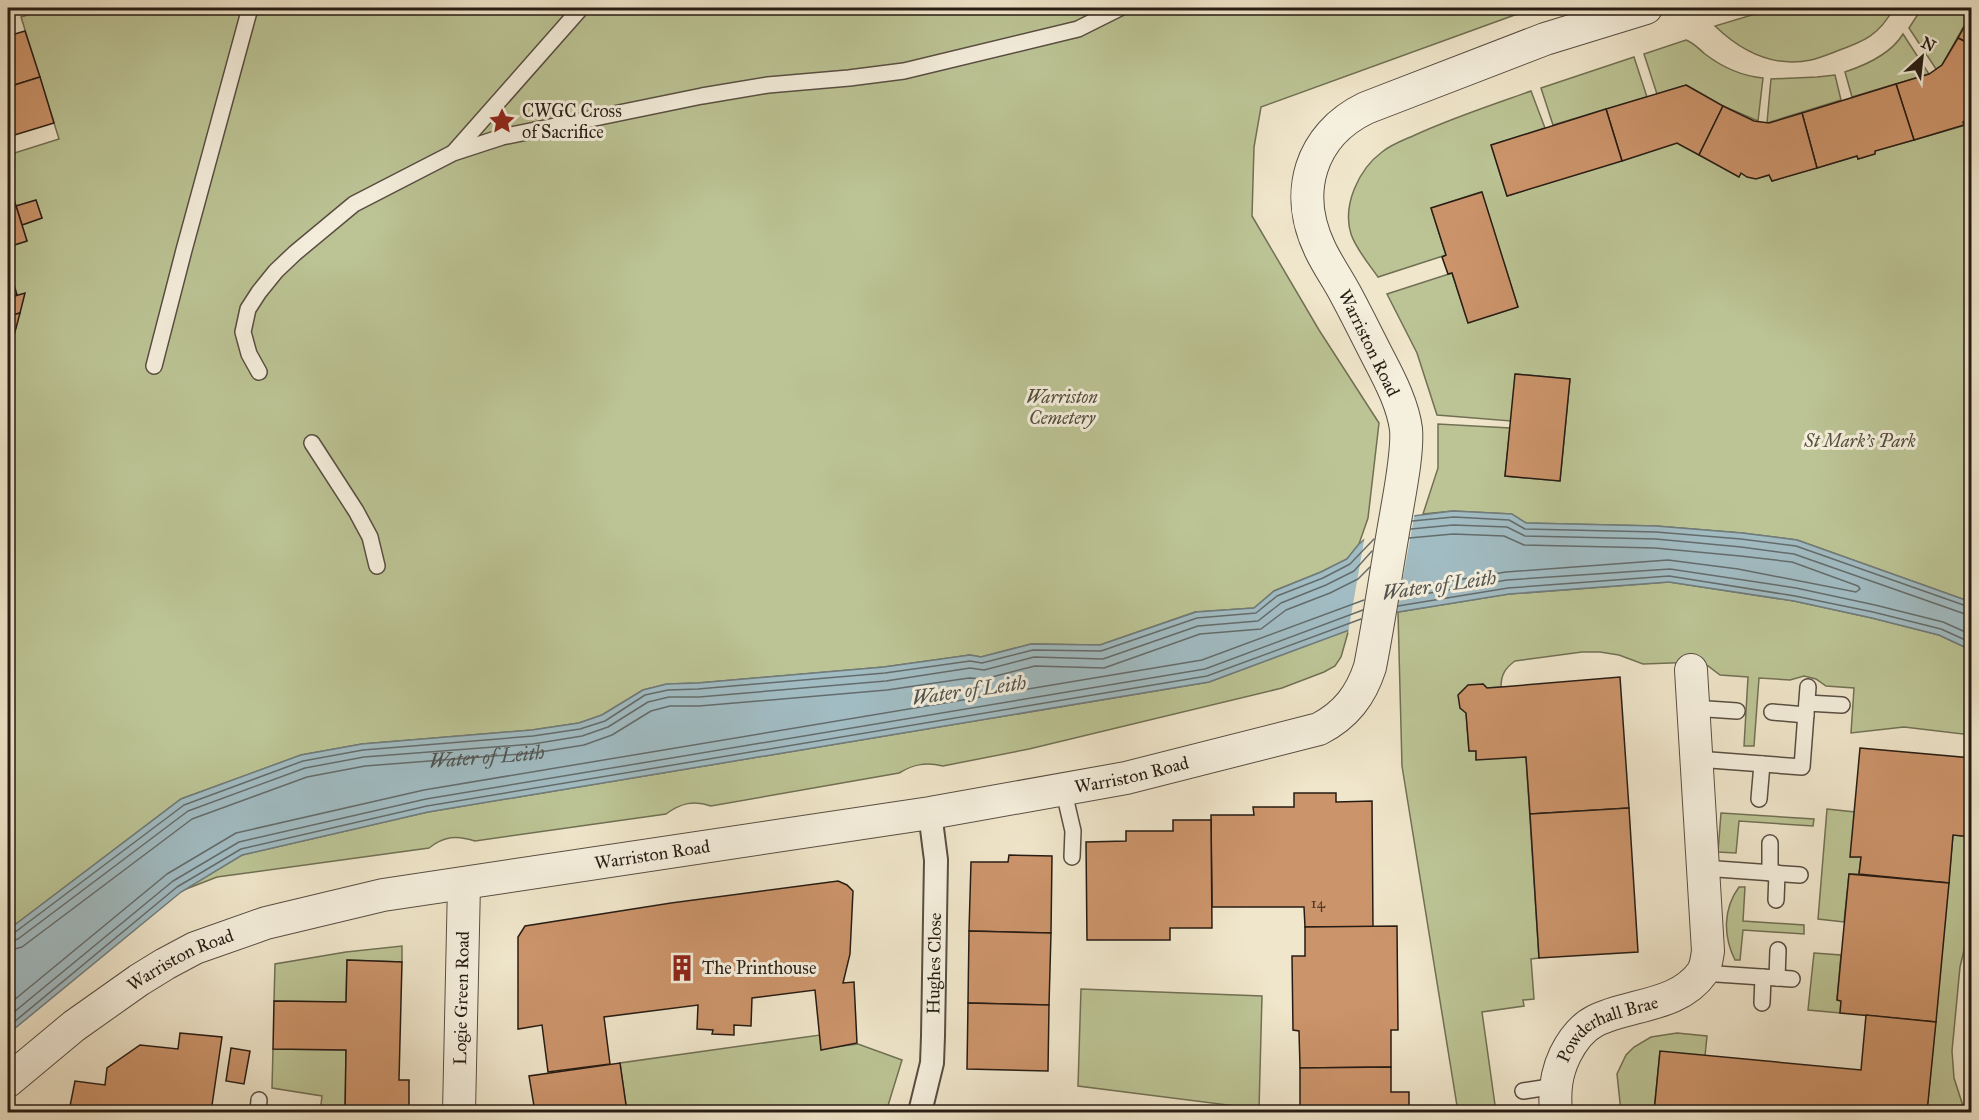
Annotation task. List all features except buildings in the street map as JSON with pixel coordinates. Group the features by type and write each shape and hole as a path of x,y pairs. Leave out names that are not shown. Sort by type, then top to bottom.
{"street":[{"name":"Warriston Road","path":"8,1081 74,1026 165,964 195,948 266,923 382,895 930,813 1126,778 1319,729 1342,715 1364,685 1374,644 1404,457 1406,429 1390,380 1319,248 1307,198 1314,160 1322,143 1348,116 1545,39 1646,8"},
{"path":"1691,670 1708,951 1702,973"},
{"name":"Hughes Close","path":"920,1113 932,1063 933,1045 936,860 930,813"},
{"name":"Logie Green Road","path":"459,1113 464,884"},
{"name":"Powderhall Brae","path":"1556,1099 1557,1075 1571,1042 1583,1029 1602,1018 1655,1003 1673,995 1690,985 1702,973"}],"lane":[{"path":"154,366 250,8"},
{"path":"453,153 581,8"},
{"path":"259,372 249,354 243,332 248,309 276,271 354,204 453,153 502,137 702,96 768,85 904,71 1078,29 1120,8"},
{"path":"312,443 370,537 377,566"},
{"path":"1697,759 1802,767 1808,687"},
{"path":"1772,712 1842,705"},
{"path":"1694,708 1737,711"},
{"path":"1759,799 1762,764"},
{"path":"1064,789 1073,831 1072,857"},
{"path":"1770,843 1776,900"},
{"path":"1703,868 1800,875"},
{"path":"1762,1003 1777,978 1778,950"},
{"path":"1702,973 1777,978"},
{"path":"1523,1091 1556,1099"}],"green space":[{"name":"Warriston Cemetery","path":"50,8 1534,8 1261,107 1254,147 1252,216 1319,330 1379,423 1368,518 1359,544 1347,559 1274,591 1254,608 1195,612 1100,645 1031,644 981,657 970,655 884,667 667,684 643,690 602,715 579,723 532,730 362,744 301,755 181,799 8,930 8,359 24,294 17,295 10,270 8,270 8,247 27,241 22,225 42,218 36,201 16,206 8,180 8,155 59,139 21,17"},
{"path":"1775,8 1894,8 1883,25 1863,40 1818,58 1797,62 1771,60 1759,56 1736,43 1715,26"},
{"path":"1922,8 1971,8 1971,13 1942,65 1936,69 1909,28"},
{"path":"1903,34 1929,74 1852,97 1845,72 1885,53"},
{"path":"1686,40 1725,67 1763,78 1758,121 1723,106 1686,85 1657,94 1644,54"},
{"path":"1634,57 1647,97 1553,125 1541,88"},
{"path":"1835,75 1841,100 1767,123 1771,79"},
{"name":"St Mark's Park","path":"1531,91 1545,128 1491,145 1507,196 1677,143 1739,177 1741,173 1755,178 1769,175 1772,181 1857,156 1858,159 1875,154 1875,151 1963,126 1963,122 1971,119 1971,602 1797,540 1656,526 1526,523 1511,514 1453,511 1423,514 1438,468 1438,424 1510,428 1505,476 1560,481 1570,379 1516,374 1511,421 1437,415 1417,353 1387,294 1452,273 1468,322 1518,307 1481,192 1431,208 1446,255 1378,277 1359,251 1351,234 1349,211 1354,188 1374,159 1402,140"},
{"path":"1669,582 1794,601 1872,618 1939,635 1971,650 1971,735 1904,727 1851,733 1854,688 1826,686 1816,679 1804,676 1790,680 1759,678 1754,746 1744,746 1748,677 1720,675 1698,662 1643,664 1619,655 1582,652 1515,661 1504,672 1501,687 1487,688 1483,684 1466,713 1469,751 1476,751 1476,759 1526,757 1539,958 1531,959 1534,999 1523,1000 1524,1006 1482,1012 1496,1112 1458,1112 1402,766 1398,612 1509,594"},
{"path":"1349,629 1341,657 1335,666 1282,688 1029,749 943,766 920,765 899,773 711,806 699,803 688,804 677,807 666,814 475,841 451,838 440,841 429,848 217,877 181,891 242,855 428,812 1209,682"},
{"path":"1827,809 1855,812 1851,857 1861,857 1859,874 1849,874 1844,922 1818,919"},
{"path":"1721,813 1814,819 1813,826 1739,821 1736,853 1718,852"},
{"path":"1953,835 1971,837 1971,922 1960,967 1952,1051 1954,1078 1965,1112 1927,1112"},
{"path":"1739,887 1745,887 1743,921 1804,925 1804,934 1743,930 1740,960 1735,960 1728,942 1726,923 1730,904"},
{"path":"402,946 402,962 347,960 346,1002 274,1001 275,964 346,952"},
{"path":"1814,953 1841,955 1837,1000 1841,1001 1840,1013 1808,1010"},
{"path":"1081,989 1262,996 1259,1109 1078,1086"},
{"path":"1677,1033 1707,1036 1705,1056 1660,1052 1654,1112 1621,1112 1617,1074 1626,1055 1634,1047 1651,1037"},
{"path":"820,1035 821,1049 858,1044 902,1060 886,1112 627,1112 620,1063"},
{"path":"273,1049 346,1050 345,1112 320,1112 322,1096 272,1088"}],"water":[{"name":"Water of Leith","path":"1453,511 1512,514 1526,523 1656,526 1797,540 1971,602 1971,650 1939,635 1872,618 1794,601 1669,582 1509,594 1398,612 1209,682 428,812 242,855 181,892 8,1034 8,930 181,799 301,755 362,744 532,730 579,723 602,715 643,690 667,684 884,667 970,655 981,657 1031,644 1100,645 1196,612 1254,608 1274,591 1347,559 1359,544 1389,519"}],"pier":[{"path":"1415,512 1396,616 1348,633 1365,535 1388,516"}],"place":[{"name":"CWGC Cross of Sacrifice","path":"502,121"},
{"name":"The Printhouse","path":"682,968"}]}
